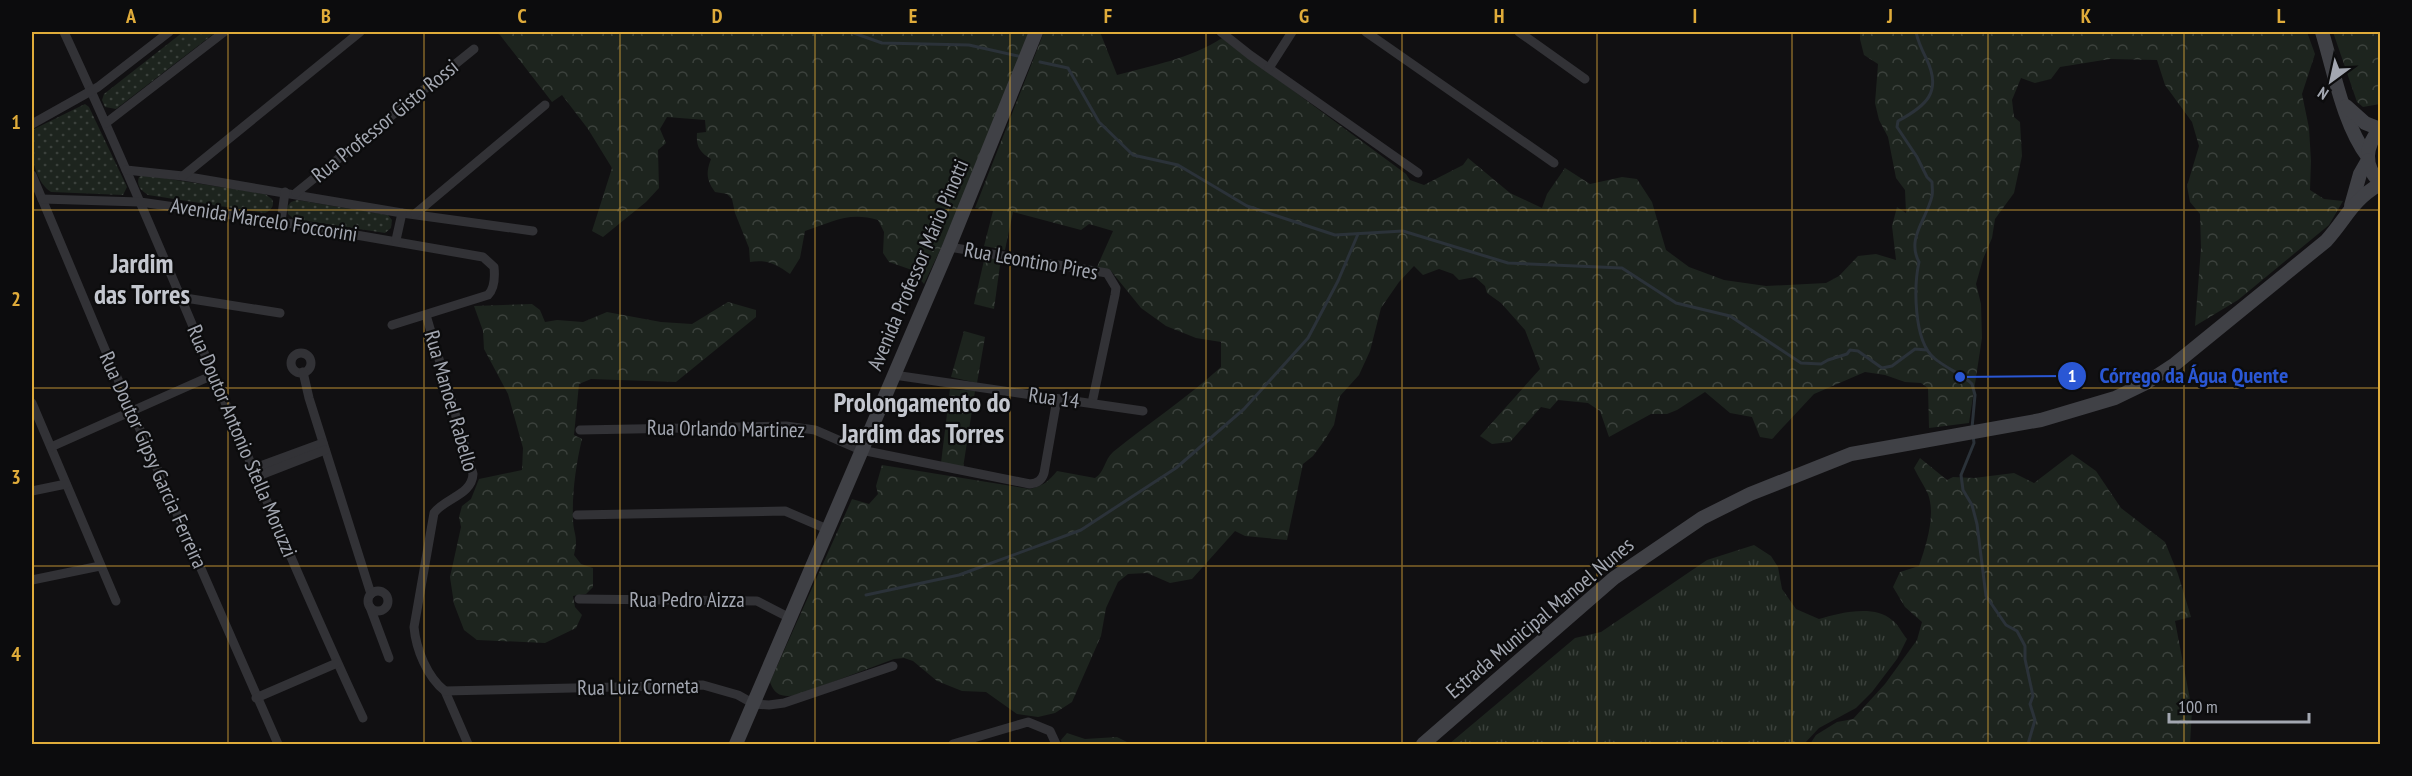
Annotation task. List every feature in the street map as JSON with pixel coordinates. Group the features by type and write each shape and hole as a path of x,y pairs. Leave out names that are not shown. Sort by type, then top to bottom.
{"main road":[{"name":"Avenida Professor Mário Pinotti","path":"736,744 826,530 950,247 1036,32"},
{"path":"2322,32 2344,105 2359,143 2368,158 2370,169 2380,183"},
{"path":"2344,105 2366,123 2380,129"},
{"name":"Estrada Municipal Manoel Nunes","path":"2351,206 2373,137 2380,129"},
{"name":"Estrada Municipal Manoel Nunes","path":"1423,744 1614,578 1702,518 1750,494 1851,454 2041,420 2115,398 2146,383 2175,364 2326,241 2351,206 2380,183"}],"street":[{"name":"Rua Doutor Antonio Stella Moruzzi","path":"64,32 106,123 179,297 363,718"},
{"path":"32,124 92,92 169,32"},
{"path":"106,123 224,32"},
{"path":"183,176 360,32"},
{"path":"1221,32 1418,173"},
{"path":"1269,68 1292,32"},
{"path":"1366,32 1554,163"},
{"path":"1519,32 1585,79"},
{"name":"Rua Professor Gisto Rossi","path":"296,194 474,49"},
{"path":"415,214 545,105"},
{"name":"Avenida Marcelo Foccorini","path":"126,170 183,176 402,213 533,231"},
{"name":"Rua Doutor Gipsy Garcia Ferreira","path":"33,180 256,698 278,744"},
{"path":"281,222 285,192"},
{"name":"Avenida Marcelo Foccorini","path":"42,199 140,202 281,222 396,240 483,257 494,267 495,280 491,292 479,299 426,315"},
{"path":"396,240 402,213"},
{"name":"Rua Leontino Pires","path":"950,247 1100,271 1110,278 1116,288 1116,295 1092,403"},
{"path":"179,297 280,314"},
{"path":"392,325 426,315"},
{"name":"Rua Manoel Rabello","path":"426,315 473,474 473,482 469,489 438,507 434,513 414,627 417,646 430,674 438,686 445,691"},
{"path":"303,372 324,447 371,594 369,605 389,658"},
{"path":"51,447 213,375"},
{"name":"Rua 14","path":"894,375 1143,411"},
{"name":"Rua Orlando Martinez","path":"580,430 786,426 815,430 861,450 1030,484 1043,478 1057,399"},
{"path":"32,405 116,601"},
{"path":"256,472 324,447"},
{"path":"32,491 66,484"},
{"path":"577,515 784,511 826,530"},
{"path":"32,580 100,566"},
{"path":"371,594 382,593 387,598 380,632"},
{"name":"Rua Pedro Aizza","path":"579,599 757,601 790,618"},
{"path":"369,605 378,611 387,606"},
{"path":"256,698 338,663"},
{"name":"Rua Luiz Corneta","path":"445,691 703,685 738,695 754,704 769,705 784,703 892,666"},
{"path":"445,691 468,744"},
{"path":"953,744 1028,722 1050,731 1056,744"}],"green space":[{"path":"183,32 216,32 116,109 105,107 102,100 104,94"},
{"path":"495,32 1029,32 957,214 924,284 912,270 889,262 883,253 884,232 878,220 868,218 849,217 805,231 800,258 790,274 771,263 750,262 749,248 732,199 727,194 715,192 708,180 711,159 699,148 697,138 697,133 706,132 705,120 667,117 660,129 666,143 658,150 659,188 646,202 603,237 592,231 612,168 588,129 562,95 552,102 500,35"},
{"path":"1044,32 1100,32 1117,75 1184,56 1222,38 1406,174 1410,180 1424,185 1463,165 1468,158 1510,193 1542,208 1547,194 1565,168 1590,184 1622,177 1637,179 1652,202 1666,250 1689,267 1724,280 1766,286 1826,283 1839,276 1858,256 1876,254 1896,260 1892,226 1897,207 1906,213 1905,190 1896,178 1888,137 1879,120 1875,103 1878,64 1864,55 1860,32 2307,32 2315,54 2302,94 2309,128 2310,190 2324,199 2343,201 2329,225 2238,300 2195,326 2201,248 2200,214 2190,202 2187,186 2199,146 2192,122 2165,85 2157,60 2110,59 2060,67 2051,79 2035,83 2021,78 2012,100 2014,117 2020,122 2022,156 2014,193 1995,219 1992,238 1976,284 1981,304 1982,338 1969,423 1929,428 1928,388 1921,383 1905,382 1885,375 1865,372 1814,394 1772,439 1760,437 1752,417 1730,413 1705,392 1677,410 1667,414 1651,414 1609,437 1600,411 1588,403 1558,400 1550,409 1541,407 1510,442 1492,444 1480,436 1540,369 1525,330 1501,303 1487,293 1485,286 1475,277 1459,280 1453,274 1439,269 1423,275 1414,266 1399,282 1381,308 1370,351 1359,375 1340,396 1334,425 1313,456 1303,464 1287,540 1245,536 1235,531 1192,579 1170,583 1147,573 1128,574 1118,582 1106,608 1101,636 1072,702 1055,713 1038,717 1017,714 986,692 962,691 937,681 913,661 904,658 894,659 798,695 781,695 775,691 770,682 852,499 869,504 878,494 876,486 882,465 1030,489 1045,483 1057,471 1095,478 1101,473 1113,452 1221,367 1221,342 1196,338 1166,326 1141,308 1111,271 1097,267 1113,231 1089,224 1081,230 1013,212 1005,250 984,246 993,211 975,208"},
{"path":"2333,32 2380,32 2380,104 2363,107 2357,102"},
{"path":"85,104 89,107 127,187 123,195 51,192 36,172 32,130"},
{"path":"144,175 265,194 272,199 273,206 265,213 148,195 141,190 138,183 139,177"},
{"path":"297,200 388,215 392,220 391,228 385,233 294,219 288,214 287,207 291,202"},
{"path":"985,256 1001,258 994,309 974,304"},
{"path":"728,302 756,310 756,317 676,382 591,379 579,384 574,435 582,439 574,489 573,518 576,543 574,555 581,564 593,568 593,587 586,594 573,596 575,607 582,615 576,628 545,643 477,640 464,630 454,604 450,577 461,527 459,517 462,506 471,499 479,479 522,470 523,448 508,394 484,349 483,331 474,306 532,304 540,310 545,322 557,320 583,322 607,312 661,322 692,324"},
{"path":"964,331 985,337 977,383 951,377"},
{"path":"950,389 975,391 963,468 941,463"},
{"path":"2072,454 2096,471 2121,508 2165,542 2178,574 2191,617 2175,621 2192,710 2190,744 1810,744 1816,735 1837,722 1853,719 1885,684 1917,640 1922,622 1905,607 1893,587 1900,572 1919,566 1931,521 1928,494 1914,468 1920,458 1947,480 1953,477 1974,478 2014,473 2034,483"},
{"path":"1754,545 1771,556 1778,567 1782,589 1796,609 1819,619 1856,611 1876,612 1894,622 1907,639 1897,659 1872,692 1856,708 1819,728 1804,744 1449,744 1575,638 1601,632 1707,560"},
{"path":"1067,733 1085,739 1117,737 1131,744 1062,744 1061,740"}],"waterway":[{"path":"851,32 882,43 969,45 1018,56"},
{"path":"1916,32 1931,70 1932,89 1924,103 1898,121 1897,127 1932,182 1932,196 1915,245 1919,262 1916,284 1917,312 1922,339 1927,350 1943,365 1972,384 1975,395 1972,428"},
{"path":"1040,62 1068,68 1099,122 1133,155 1178,165 1247,206 1335,235 1403,231 1508,263 1622,268 1676,303 1730,316 1801,363 1821,364 1847,354 1850,350 1858,351 1882,368 1892,366 1915,349 1927,350"},
{"path":"866,595 959,575 1081,530 1176,468 1244,409 1308,338 1338,281 1358,234"},
{"path":"1973,435 1974,443 1961,475 1963,490 1972,505 1977,524 1986,596 2006,625 2017,631 2025,646 2025,659 2033,696 2030,704 2035,720 2028,744"}],"place":[{"name":"Córrego da Água Quente","path":"1960,377"}],"district":[{"name":"Jardim das Torres","path":"142,280"},
{"name":"Prolongamento do Jardim das Torres","path":"922,418"}]}
